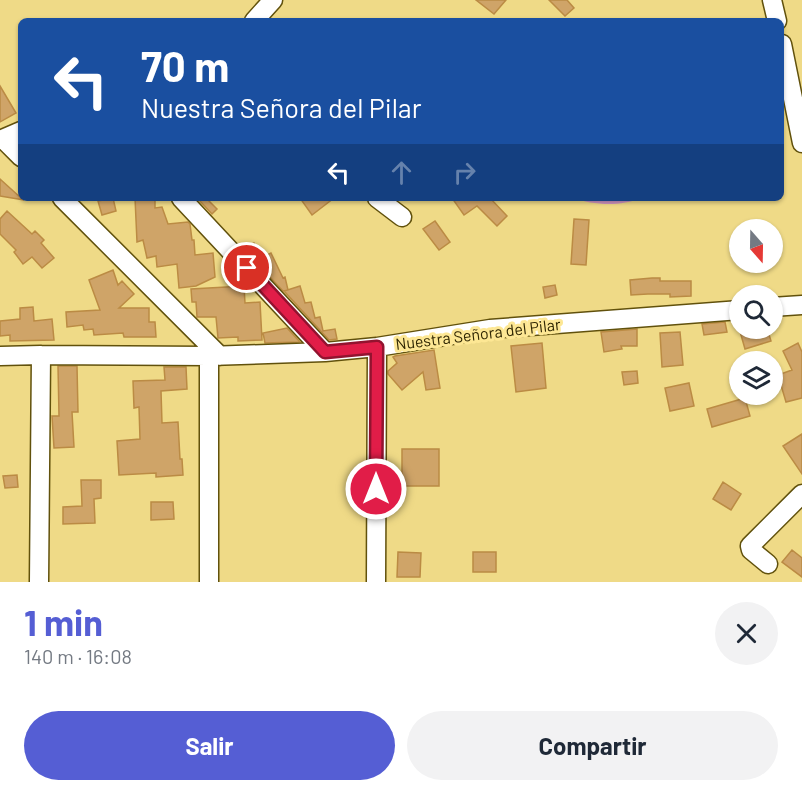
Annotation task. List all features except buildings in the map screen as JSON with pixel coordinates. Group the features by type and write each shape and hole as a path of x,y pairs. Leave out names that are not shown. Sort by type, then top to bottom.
{"street":[{"path":"257,18 273,0"},
{"path":"772,0 776,18"},
{"path":"784,54 802,143"},
{"path":"18,132 2,139 18,154"},
{"path":"65,201 215,356 209,582"},
{"path":"184,201 325,352"},
{"path":"381,201 402,217"},
{"path":"783,307 802,305"},
{"name":"Nuestra Señora del Pilar","path":"0,356 215,356 325,352 377,347 490,329 729,311"},
{"path":"376,582 377,347"},
{"path":"39,582 41,355"},
{"path":"768,564 751,550 750,546 802,494"}],"shaded area":[{"path":"585,201 633,201 607,204"}],"route":[{"path":"247,268 325,352 377,347 376,489"}]}
